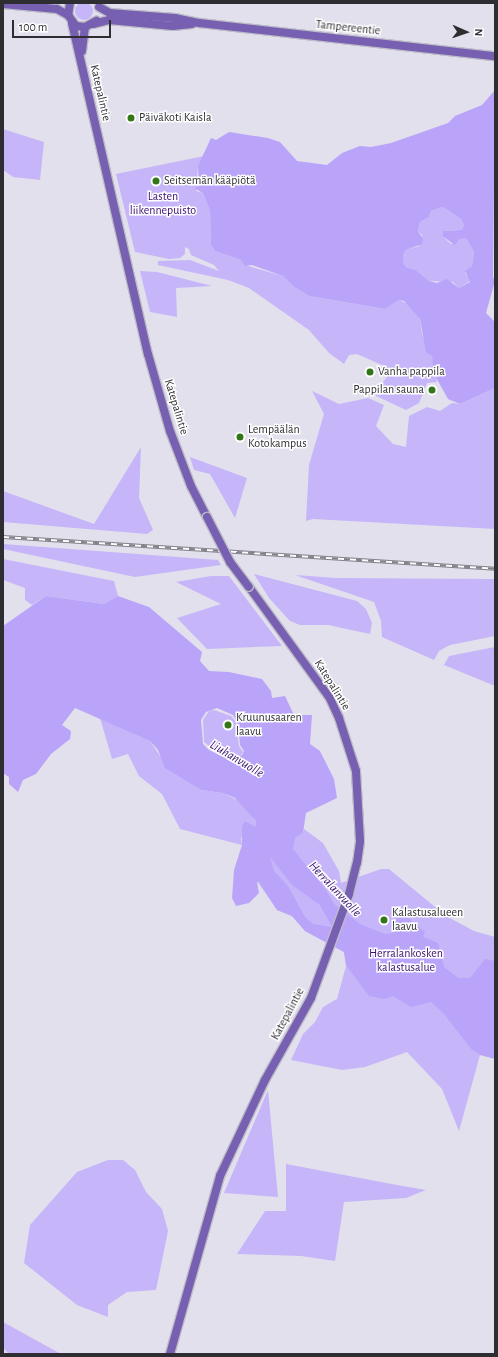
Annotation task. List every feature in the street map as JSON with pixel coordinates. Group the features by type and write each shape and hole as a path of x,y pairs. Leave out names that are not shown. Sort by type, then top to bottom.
{"street":[{"path":"3,4 57,9 68,15 70,3"},
{"path":"93,24 98,18 98,5"},
{"name":"Tampereentie","path":"98,5 110,13 175,18 199,23 495,56"},
{"name":"Katepalintie","path":"68,15 72,23 148,354 170,431 191,486 228,558 329,697 352,754 359,787 361,822 358,863 349,894 324,967 311,998 265,1080 220,1176 170,1354"},
{"name":"Tampereentie","path":"85,27 109,20 173,26 199,23"},
{"path":"72,23 85,27"},
{"name":"Katepalintie","path":"80,60 85,27"}],"green space":[{"path":"84,2 90,5 93,11 90,17 84,20 78,17 75,11 78,5"},
{"path":"3,129 44,142 40,180 13,177 3,170"},
{"name":"Lasten liikennepuisto","path":"204,156 198,166 197,178 200,181 196,191 203,193 210,211 211,245 215,251 241,260 248,266 283,276 294,287 309,296 385,309 399,300 410,305 420,319 422,334 432,356 437,382 427,383 419,403 406,410 376,396 375,392 390,373 384,366 357,354 349,355 344,364 329,353 309,330 249,288 228,280 158,265 158,261 190,260 219,271 214,265 191,255 189,249 185,247 185,254 180,258 169,259 135,252 116,174"},
{"path":"443,207 461,219 464,225 462,230 443,231 442,236 451,244 461,237 466,238 474,252 472,266 465,273 470,281 459,288 453,282 429,281 416,270 406,267 403,262 403,255 406,250 419,246 422,235 418,231 420,222 429,217 431,211"},
{"path":"140,271 157,272 212,286 176,288 177,317 150,312"},
{"path":"495,388 495,529 313,519 306,521 309,465 324,414 312,391 339,404 368,398 384,405 376,426 393,444 406,447 409,416 427,407 440,411 452,403 460,404"},
{"path":"141,447 139,498 153,530 147,534 3,522 3,491 94,524"},
{"path":"190,457 247,478 235,518 210,474 194,470"},
{"path":"3,544 218,560 221,565 135,577 3,549"},
{"path":"3,559 114,581 118,596 104,604 46,596 32,605 25,600 25,588 3,580"},
{"path":"254,574 357,601 366,609 372,623 370,634 328,625 300,625 290,621 269,598"},
{"path":"295,575 336,578 495,579 495,636 450,645 439,651 434,660 382,637 381,621 374,602"},
{"path":"211,576 229,576 282,646 207,649 177,618 221,604 176,582"},
{"path":"495,647 495,686 444,665 449,656"},
{"path":"214,710 231,716 236,722 239,746 243,752 240,756 219,754 204,742 203,720 209,711"},
{"path":"100,718 150,741 171,772 201,790 223,793 239,801 256,821 255,827 241,838 242,845 180,829 162,794 139,776 128,754 112,759"},
{"name":"Herralankosken kalastusalue","path":"304,829 323,843 339,871 341,883 381,869 389,869 446,916 474,931 495,937 495,994 472,1050 480,1055 459,1131 442,1089 407,1052 365,1067 342,1070 291,1060 303,1034 315,1022 323,1007 337,999 346,966 344,952 305,931 292,916 277,910 257,881 267,850 295,838 303,833"},
{"path":"268,1090 278,1197 224,1193"},
{"path":"108,1160 123,1160 135,1170 146,1192 162,1209 168,1231 156,1290 127,1292 108,1305 108,1317 77,1305 24,1263 30,1225 77,1172"},
{"path":"286,1164 426,1190 406,1198 344,1202 335,1261 301,1256 237,1254 265,1211 286,1211"},
{"path":"3,1322 61,1354 9,1354 3,1348"}],"water":[{"path":"495,90 493,277 495,281 486,313 495,322 495,388 460,404 448,399 434,374 432,356 426,352 420,319 404,301 399,300 385,309 309,296 294,287 283,276 252,265 245,266 241,260 215,251 211,245 210,211 203,193 194,188 199,186 198,166 211,138 216,140 229,132 268,138 280,142 297,161 327,165 342,153 360,146 371,147 391,143 448,123 455,116 482,105","holes":["443,207 461,219 464,225 462,230 443,231 442,236 455,245 459,239 466,238 474,252 472,266 465,271 470,282 459,288 447,279 437,283 429,281 416,270 406,267 403,262 403,255 406,250 422,244 423,239 418,231 420,222 429,217 431,211"]},
{"name":"Liuhanvuolle","path":"46,596 104,604 118,596 149,607 202,652 200,661 209,671 229,672 262,679 271,691 272,698 285,696 294,715 312,715 310,744 320,751 334,779 337,798 306,813 303,833 295,838 293,849 326,890 334,904 360,924 385,934 392,933 397,931 396,912 399,910 425,932 423,937 438,943 444,967 458,978 470,978 485,959 495,961 495,1059 480,1055 472,1050 444,1014 431,1002 411,1007 393,996 384,999 369,996 346,965 344,952 305,931 292,916 277,910 259,882 257,882 259,893 249,903 236,906 232,898 234,870 242,845 242,827 244,822 247,822 255,827 256,821 235,798 223,793 201,790 165,768 158,750 150,741 75,708 62,725 71,731 70,739 51,754 36,774 23,780 18,792 9,784 9,777 3,773 3,626","holes":["217,708 233,715 238,724 240,745 244,751 242,755 237,758 221,756 209,750 203,744 201,720 206,712","270,857 292,885 320,905 332,927 313,924 305,917 288,886 274,871"]}],"railway":[{"path":"3,537 495,569"}],"place":[{"name":"Päiväkoti Kaisla","path":"131,118"},
{"name":"Seitsemän kääpiötä","path":"156,181"},
{"name":"Vanha pappila","path":"370,372"},
{"name":"Pappilan sauna","path":"432,390"},
{"name":"Lempäälän Kotokampus","path":"240,437"},
{"name":"Kruunusaaren laavu","path":"228,725"},
{"name":"Kalastusalueen laavu","path":"384,920"}],"water label":[{"name":"Herralanvuolle","path":"334,890"}]}
